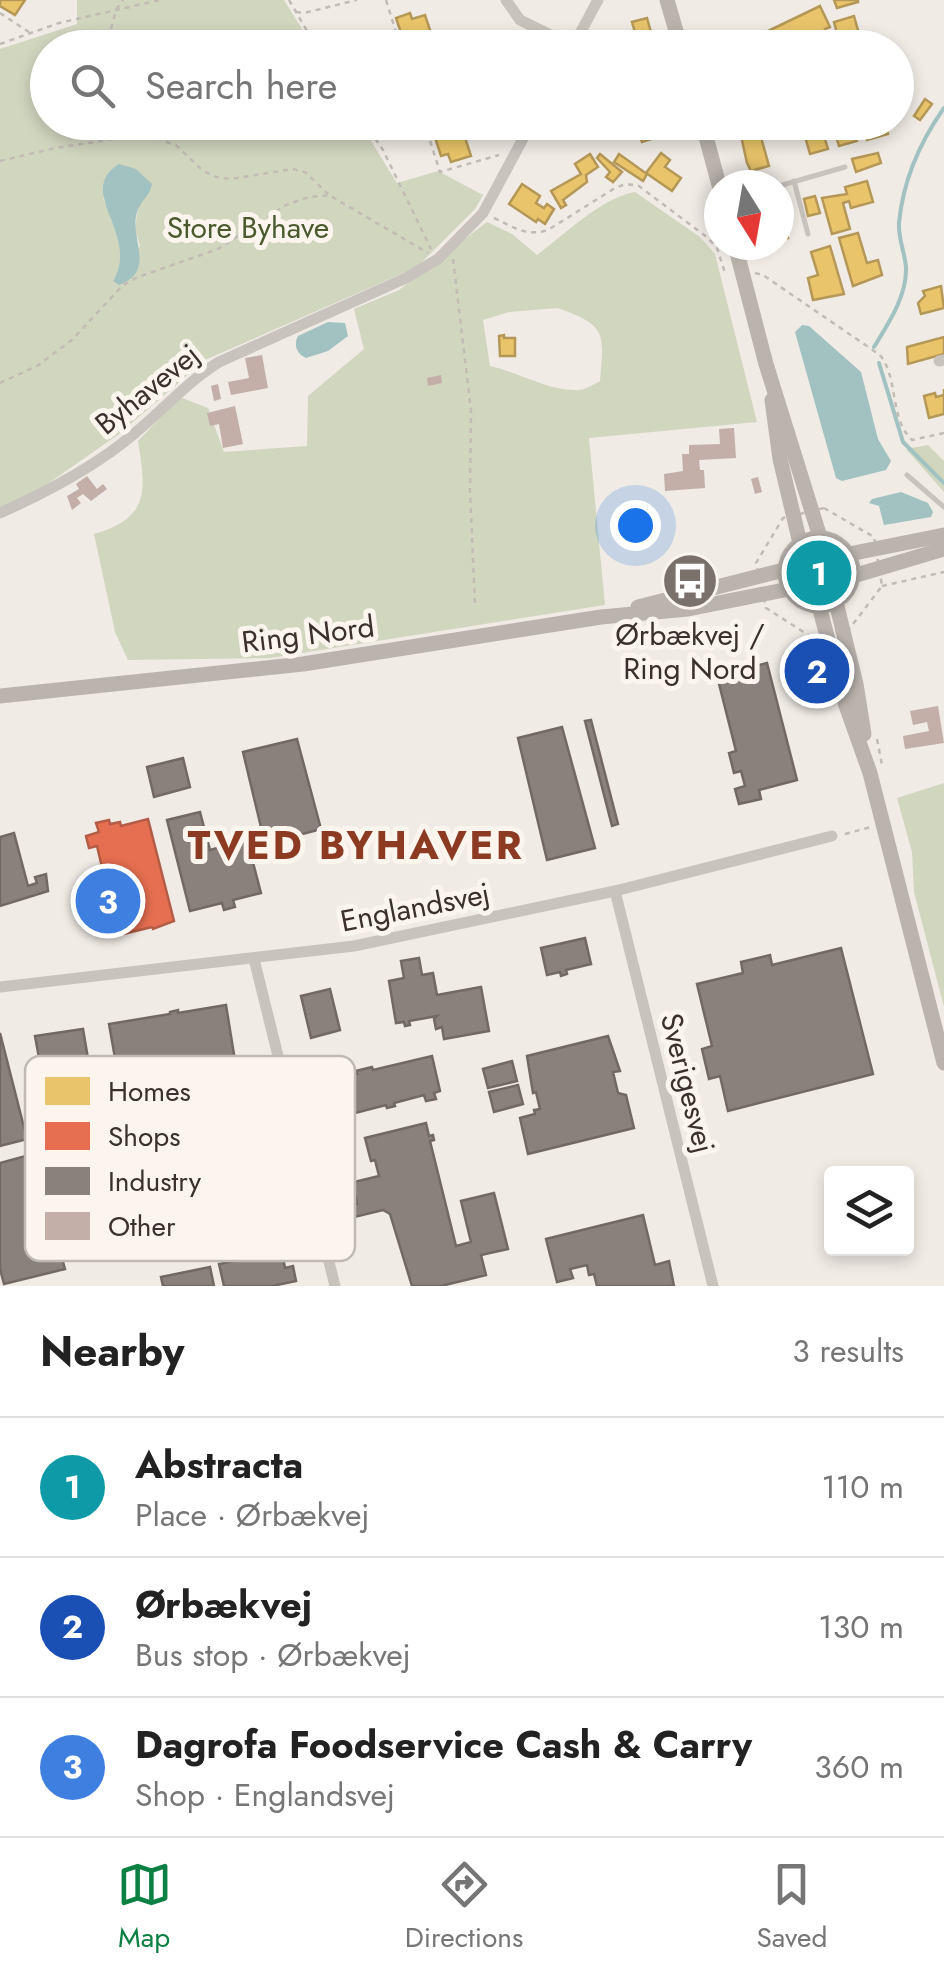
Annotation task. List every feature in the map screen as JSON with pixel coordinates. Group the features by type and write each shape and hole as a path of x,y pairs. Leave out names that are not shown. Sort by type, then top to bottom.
{"main road":[{"path":"667,0 676,30"},
{"path":"707,140 716,170"},
{"path":"738,260 820,538"},
{"path":"766,364 780,459 800,543"},
{"path":"849,554 944,535"},
{"path":"820,538 842,546 849,554 854,576 836,602 819,606 807,604 789,589 784,570 792,550 800,543 820,538"},
{"path":"854,576 944,549"},
{"name":"Ring Nord","path":"601,617 784,570"},
{"name":"Ring Nord","path":"0,695 303,664 601,617 688,609 789,589"},
{"path":"836,602 856,684 870,773"},
{"path":"819,606 839,684 870,773 944,1063"}],"street":[{"path":"506,0 520,20 540,30"},
{"path":"582,30 598,0"},
{"name":"Byhavevej","path":"0,513 35,497 119,446 192,379 219,362 406,278 438,259 483,213 522,140"},
{"name":"Englandsvej","path":"0,987 354,946 615,892 832,836"},
{"name":"Sverigesvej","path":"615,892 713,1286"},
{"path":"254,959 278,1056"},
{"path":"329,1261 335,1286"}],"lane":[{"path":"808,234 794,182 844,167"},
{"path":"907,475 944,507"}],"path":[{"path":"111,30 123,0"},
{"path":"41,30 160,0"},
{"path":"290,0 307,30"},
{"path":"296,12 357,0"},
{"path":"386,0 395,30"},
{"path":"0,13 30,33"},
{"path":"0,44 30,33"},
{"path":"0,161 107,140"},
{"path":"162,140 177,146 202,170 216,177 230,179 293,169 305,172 330,195 438,259"},
{"path":"377,140 438,259"},
{"path":"430,140 440,172 517,150"},
{"path":"0,383 37,366 73,339 115,292 138,277 218,249 286,205 330,195"},
{"path":"450,248 471,410 475,604"},
{"path":"882,586 944,572"},
{"path":"832,836 883,824"}],"green space":[{"name":"Store Byhave","path":"77,0 284,0 303,30 59,30 77,24"},
{"name":"Store Byhave","path":"30,39 30,140 370,140 397,183 438,171 483,195 475,209 417,267 205,360 119,434 33,494 0,508 0,49","holes":["103,198 138,207 135,229 140,246 113,281 120,249"]},
{"path":"635,192 700,237 704,242 704,260 716,260 757,422 589,438 605,605 270,658 128,660 115,632 94,534 126,520 135,511 142,488 138,441 180,397 208,408 224,452 307,446 308,396 364,349 354,309 399,290 487,222 512,234 537,255 609,202","holes":["558,308 594,326 601,341 600,381 583,389 566,390 490,366 483,320 509,312"]},
{"path":"928,445 944,461 944,492 906,449"},
{"path":"944,783 944,1007 914,892 912,852 897,798"}],"water":[{"path":"119,164 136,169 152,184 135,222 137,271 119,285 113,281 119,247 103,187 107,175"},
{"path":"328,322 345,323 348,336 328,351 306,358 298,352 298,336"},
{"path":"802,325 809,326 861,372 878,439 891,461 886,470 842,481 836,478 795,332"},
{"path":"901,492 928,503 933,512 931,517 884,525 879,506 869,503"}],"building: Homes":[{"path":"0,0 25,0 15,15 0,6"},
{"path":"834,0 858,0 858,2 837,8"},
{"path":"820,6 830,27 825,30 770,30"},
{"path":"410,13 412,19 425,15 430,30 400,30 396,18"},
{"path":"854,16 858,30 836,30 834,22"},
{"path":"647,18 650,30 634,30 632,22"},
{"path":"925,99 932,104 920,120 914,116"},
{"path":"436,140 466,140 471,156 451,162 448,154 441,156"},
{"path":"742,140 762,140 769,166 750,170"},
{"path":"806,140 825,140 828,149 810,154"},
{"path":"837,140 857,141 839,146"},
{"path":"661,153 670,160 665,167 681,178 672,191 646,173"},
{"path":"878,153 881,163 856,172 852,159"},
{"path":"590,154 598,167 586,175 587,182 563,200 566,205 561,208 551,191 581,174 575,164"},
{"path":"600,154 622,172 613,182 606,177 610,172 597,158"},
{"path":"619,154 647,174 643,181 614,162"},
{"path":"867,181 873,202 851,208 849,201 843,203 850,229 832,234 822,198 847,194 845,187"},
{"path":"522,184 540,196 536,203 554,209 545,224 509,204"},
{"path":"815,196 820,213 808,216 804,199"},
{"path":"858,233 867,263 878,260 882,275 853,286 839,238"},
{"path":"830,246 844,294 813,300 808,278 818,275 811,252"},
{"path":"941,286 944,308 921,314 918,303 925,296 923,291"},
{"path":"499,336 515,338 515,356 500,356"},
{"path":"944,337 944,354 908,364 907,347"},
{"path":"944,395 944,414 929,418 924,396"}],"building: Shops":[{"path":"148,819 174,921 119,935 114,916 109,917 101,885 106,884 97,846 89,848 86,836 99,832 96,823 109,820 110,824 120,822 121,826"}],"building: Industry":[{"path":"767,663 797,780 759,790 761,799 739,804 735,789 745,786 741,771 734,773 729,753 736,751 717,676"},
{"path":"591,720 618,824 612,826 585,721"},
{"path":"562,727 595,848 547,860 518,738"},
{"path":"297,739 321,829 265,844 243,752"},
{"path":"183,758 190,787 154,797 147,767"},
{"path":"200,812 210,850 247,840 261,893 233,900 235,907 224,910 222,903 190,911 167,820"},
{"path":"14,833 28,886 37,883 35,877 46,874 48,891 0,906 0,837"},
{"path":"585,938 591,964 566,970 567,974 561,976 560,972 547,975 541,948"},
{"path":"841,948 873,1074 728,1111 720,1076 709,1079 702,1049 712,1046 697,984 743,973 741,962 770,955 772,965"},
{"path":"419,958 422,975 433,973 437,995 481,987 489,1031 444,1039 442,1027 436,1029 437,1016 409,1021 410,1025 405,1026 404,1022 396,1023 389,981 404,978 401,961"},
{"path":"330,989 340,1030 311,1038 301,996"},
{"path":"226,1005 234,1056 115,1056 109,1024"},
{"path":"83,1029 88,1056 39,1056 35,1036"},
{"path":"0,1033 25,1140 0,1146"},
{"path":"608,1036 620,1071 613,1072 618,1093 626,1095 634,1128 528,1154 520,1118 540,1109 527,1056"},
{"path":"432,1056 440,1091 434,1093 436,1099 426,1101 424,1095 394,1103 395,1106 355,1113 356,1071 372,1067 373,1070"},
{"path":"512,1061 517,1081 488,1088 483,1069"},
{"path":"518,1085 523,1104 494,1112 489,1092"},
{"path":"426,1123 429,1136 433,1135 434,1140 430,1141 456,1246 471,1242 461,1201 494,1193 508,1249 481,1255 486,1275 441,1286 412,1286 390,1214 383,1210 355,1217 355,1182 379,1176 365,1138"},
{"path":"25,1156 25,1261 63,1261 65,1269 4,1284 0,1269 0,1163"},
{"path":"643,1215 655,1265 669,1261 674,1286 597,1286 587,1265 570,1269 573,1278 557,1282 546,1239"},
{"path":"284,1261 285,1268 293,1266 296,1281 272,1286 224,1286 219,1264"},
{"path":"210,1267 214,1286 163,1286 161,1277"}],"building: Other":[{"path":"262,355 268,388 231,395 228,382 249,378 245,358"},
{"path":"441,375 442,383 428,386 427,378"},
{"path":"218,384 221,399 214,401 211,386"},
{"path":"235,406 243,444 223,448 219,424 210,426 207,413"},
{"path":"734,428 736,458 699,460 705,488 665,491 664,474 683,471 682,454 689,454 689,445 720,444 719,429"},
{"path":"87,476 97,489 103,484 107,489 91,501 83,494 77,498 81,503 72,510 67,496 79,489 76,484"},
{"path":"758,477 762,492 755,494 751,479"},
{"path":"938,706 944,743 905,749 903,736 929,731 927,722 913,725 910,711"}],"waterway":[{"path":"874,347 903,289 906,268 899,223 909,177 927,134 944,108"},
{"path":"879,363 903,442 944,483"}],"place":[{"name":"Abstracta","path":"819,573"},
{"name":"Ørbækvej / Ring Nord","path":"690,581"},
{"name":"Ørbækvej","path":"817,671"},
{"name":"Dagrofa Foodservice Cash & Carry","path":"108,901"}],"district":[{"name":"TVED BYHAVER","path":"356,845"}]}
